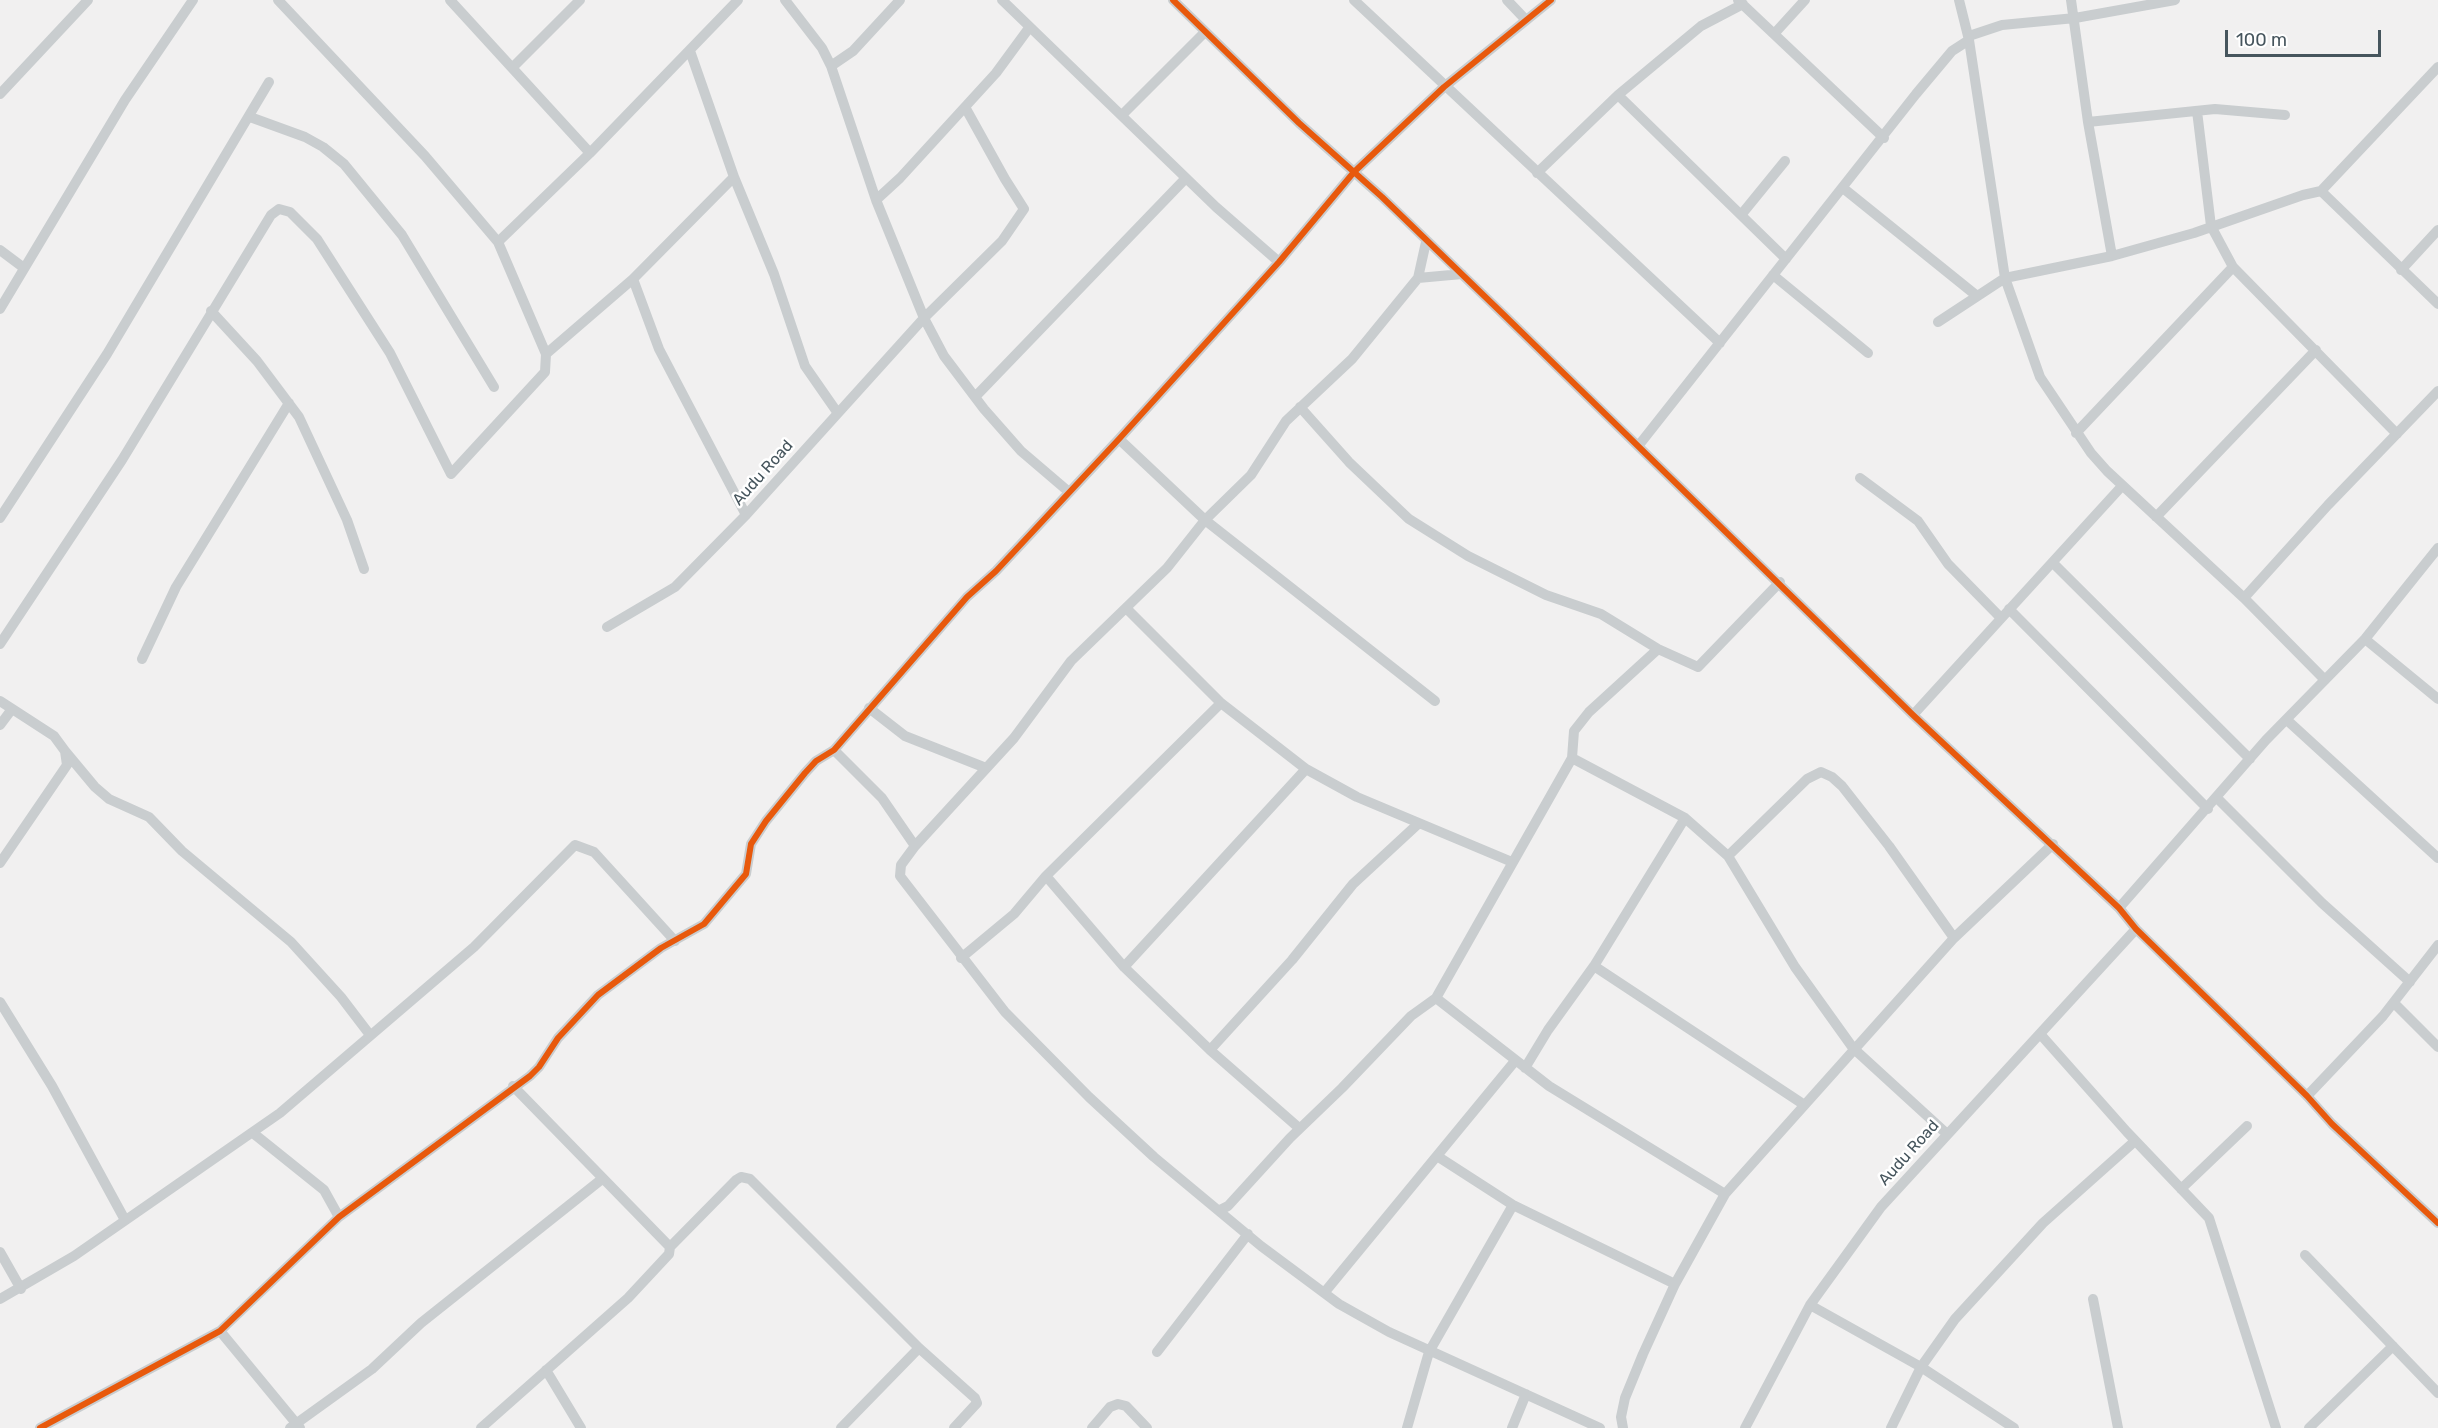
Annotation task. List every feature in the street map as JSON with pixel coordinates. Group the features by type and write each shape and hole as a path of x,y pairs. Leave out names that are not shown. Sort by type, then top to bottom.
{"street":[{"path":"0,94 88,0"},
{"path":"0,309 125,100 193,0"},
{"path":"0,644 122,460 271,215 279,209 290,212 317,239 390,353 451,474 545,372 546,354 498,242 425,156 278,0"},
{"path":"450,0 513,67 557,120 590,153"},
{"path":"513,67 580,0"},
{"path":"498,242 590,153 738,0"},
{"path":"786,0 822,48 831,66 876,200 924,318 944,356 1021,451 1069,492"},
{"path":"831,66 854,51 900,0"},
{"path":"1002,0 1186,178 1279,262"},
{"path":"1173,0 1639,445 1913,715 2053,844 2307,1096 2332,1124 2438,1223"},
{"path":"1354,0 1444,87 1720,343"},
{"path":"1507,0 1525,19"},
{"path":"40,1428 220,1331 339,1217 539,1067 558,1038 598,995 629,970 704,924 746,874 751,844 766,821 816,761 834,750 967,597 996,571 1119,439 1279,262 1354,172 1444,87 1551,0"},
{"path":"1774,34 1805,0"},
{"path":"1959,0 1969,40 2005,278 2040,377 2091,453 2122,486 2244,598 2325,680"},
{"path":"2071,0 2088,122 2112,256"},
{"path":"1639,445 1941,64 1952,51 1969,40 1969,36 2002,25 2075,18 2175,0"},
{"path":"1537,173 1618,95 1701,26 1740,2 1884,138"},
{"path":"876,200 996,73 1029,28"},
{"path":"1122,115 1205,32"},
{"path":"690,51 734,177 774,274 806,366 837,412"},
{"path":"1938,322 2005,278 2112,256 2321,191 2438,67"},
{"path":"0,518 106,354 269,82"},
{"path":"1618,95 1786,260"},
{"name":"Audu Road","path":"607,627 675,587 746,514 924,318 1002,241 1024,208 965,107"},
{"path":"2088,122 2215,110 2285,115"},
{"path":"2198,111 2211,226 2234,267 2397,434"},
{"path":"249,117 305,137 344,164 402,235 494,387"},
{"path":"1741,215 1785,161"},
{"path":"546,354 633,279 734,177"},
{"path":"975,397 1186,178"},
{"path":"1843,188 1977,296"},
{"path":"2321,191 2438,304"},
{"path":"2401,270 2438,230"},
{"path":"1426,242 1418,278 1352,359 1286,421 1251,475 1205,520 1167,568 1071,661 1014,738 915,846 900,866 900,876 961,958 1005,1012 1089,1097 1179,1179 1248,1234 1339,1304 1429,1352 1600,1428"},
{"path":"0,250 24,268"},
{"path":"2076,433 2234,267"},
{"path":"1418,278 1462,274"},
{"path":"1773,275 1868,353"},
{"path":"633,279 659,349 746,514"},
{"path":"211,311 257,361 299,417 347,520 364,569"},
{"path":"2156,517 2316,350"},
{"path":"2244,598 2328,505 2438,391"},
{"path":"142,658 186,569 289,403"},
{"path":"1300,407 1349,462 1409,519 1468,556 1546,595 1600,614 1658,649 1698,667 1780,582"},
{"path":"1119,439 1205,520 1435,701"},
{"path":"1860,478 1917,521 1948,564 2000,617"},
{"path":"1913,715 2000,617 2053,563 2122,486"},
{"path":"2119,908 2250,759 2365,639 2438,548"},
{"path":"2053,563 2250,759"},
{"path":"1127,609 1221,703 1306,769 1357,797 1512,862"},
{"path":"2008,609 2208,809"},
{"path":"2365,639 2438,699"},
{"path":"1220,1210 1228,1206 1299,1128 1411,1016 1436,998 1572,758 1574,731 1589,712 1658,649"},
{"path":"0,701 54,736 109,799 149,817 182,851 291,942 341,997 370,1035"},
{"path":"961,958 1014,914 1046,876 1221,703"},
{"path":"869,708 905,736 986,768"},
{"path":"0,725 12,709"},
{"path":"2288,721 2438,858"},
{"path":"834,750 882,798 915,846"},
{"path":"0,863 67,765 65,751"},
{"path":"1572,758 1685,818 1728,856 1795,967 1853,1048 1947,1134"},
{"path":"1124,968 1306,769"},
{"path":"1728,856 1808,779 1821,772 1832,777 1842,786 1889,846 1954,938"},
{"path":"2217,798 2322,903 2410,982"},
{"path":"1525,1068 1548,1030 1594,966 1685,818"},
{"path":"1210,1050 1292,960 1353,884 1419,823"},
{"path":"1623,1428 1621,1417 1625,1398 1676,1284 1725,1194 1853,1048 1954,938 2053,844"},
{"path":"0,1299 21,1289 125,1220 280,1113 474,947 574,845 594,852 675,941"},
{"path":"1046,876 1124,968 1210,1050 1299,1128"},
{"name":"Audu Road","path":"1745,1428 1810,1305 1881,1207 2136,928"},
{"path":"2307,1096 2394,1003 2438,945"},
{"path":"1594,966 1803,1104"},
{"path":"1436,998 1525,1068 1634,1139 1725,1194"},
{"path":"0,1002 52,1086 125,1220"},
{"path":"2394,1003 2438,1047"},
{"path":"2040,1035 2209,1218 2276,1428"},
{"path":"1324,1293 1515,1061"},
{"path":"513,1086 670,1247"},
{"path":"2181,1189 2247,1126"},
{"path":"252,1133 324,1190 339,1217"},
{"path":"1891,1428 1921,1367 1955,1319 2043,1223 2136,1141"},
{"path":"1437,1156 1513,1205 1676,1284"},
{"path":"481,1428 628,1298 666,1260 670,1247 736,1180 746,1177 919,1348 977,1401 954,1428"},
{"path":"220,1331 295,1426 372,1369 421,1323 602,1179"},
{"path":"1407,1428 1429,1352 1513,1205"},
{"path":"1157,1352 1248,1234"},
{"path":"0,1252 21,1289"},
{"path":"2305,1255 2438,1393"},
{"path":"2093,1299 2118,1428"},
{"path":"1810,1305 1921,1367 2014,1428"},
{"path":"2309,1428 2393,1346"},
{"path":"841,1428 919,1348"},
{"path":"546,1370 581,1428"},
{"path":"1512,1428 1526,1394"},
{"path":"1092,1428 1110,1407 1118,1404 1126,1406 1147,1428"}],"cycle path":[{"path":"1173,0 1299,123 1382,197 1913,715 2119,908 2136,929 2307,1096 2332,1124 2438,1223"},
{"path":"40,1428 220,1331 339,1217 530,1076 539,1067 558,1038 598,995 661,948 704,924 746,874 751,844 766,821 805,773 816,761 834,750 967,597 996,571 1119,439 1279,262 1354,172 1444,87 1551,0"}]}
